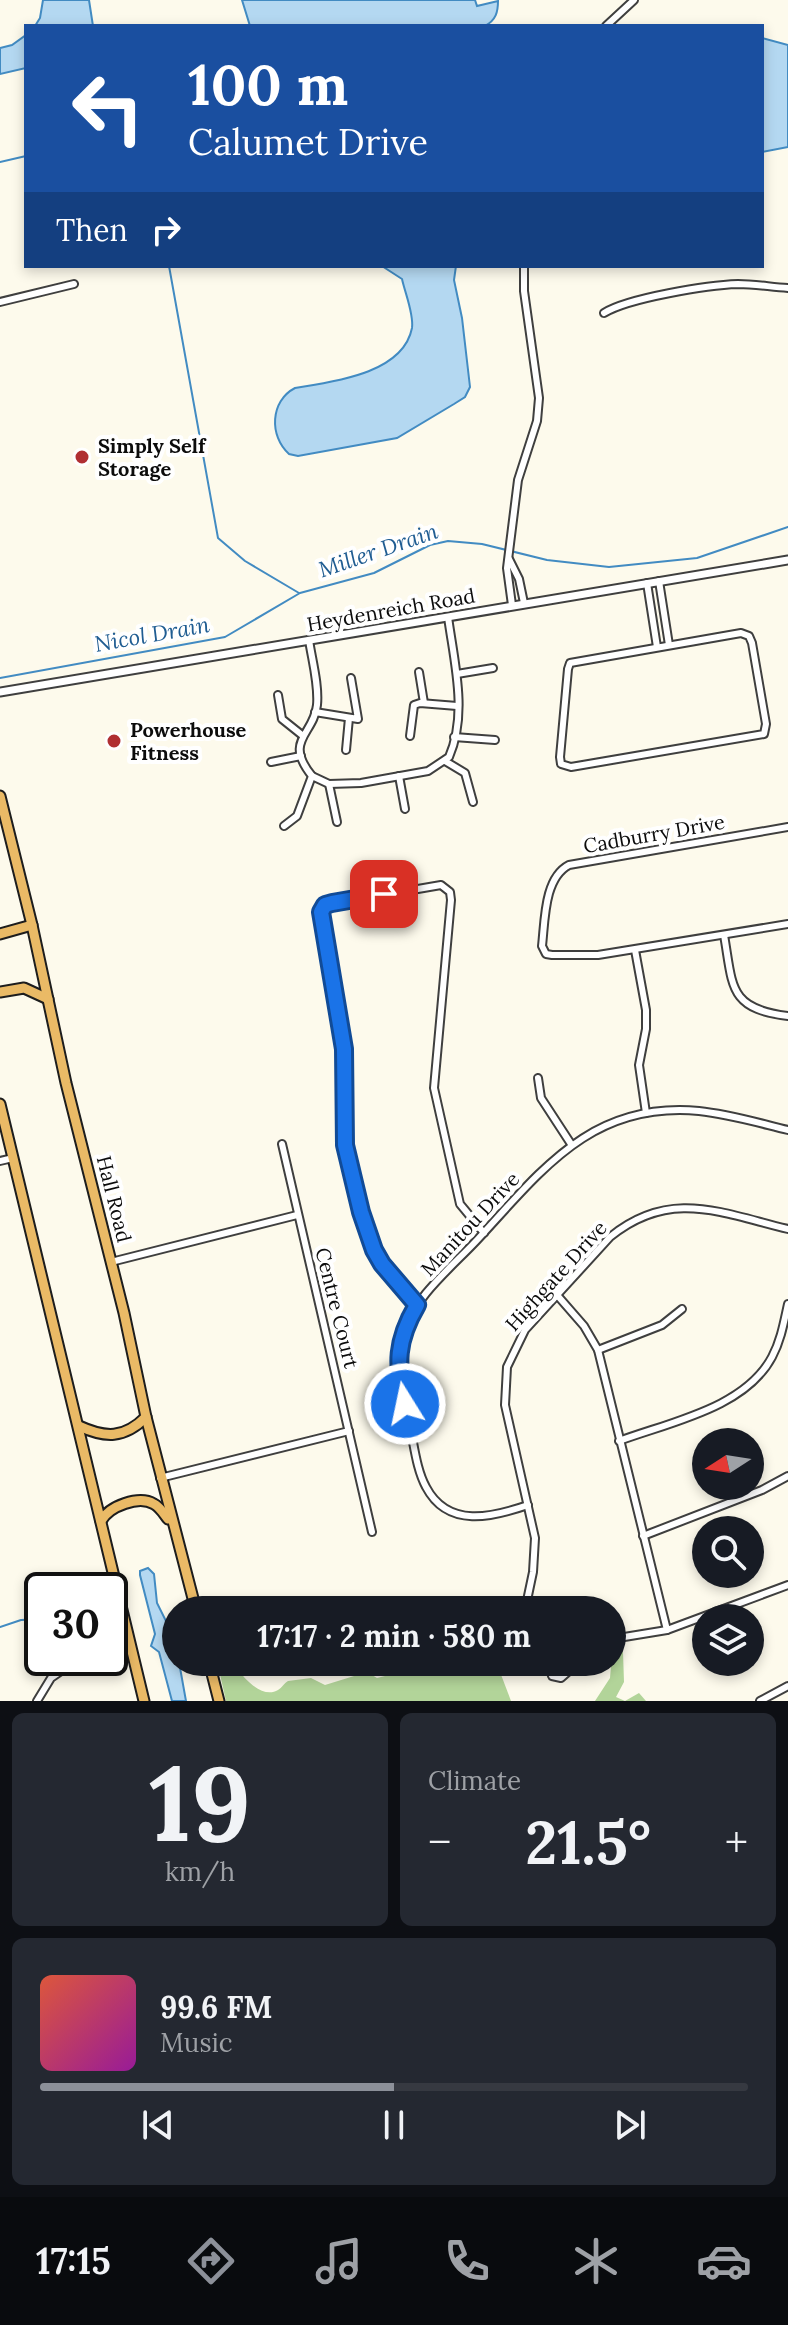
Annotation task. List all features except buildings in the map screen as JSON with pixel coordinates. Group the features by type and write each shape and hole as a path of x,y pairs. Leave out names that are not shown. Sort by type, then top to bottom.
{"highway":[{"name":"Hall Road","path":"0,796 160,1478 192,1596"},
{"path":"0,934 32,925"},
{"path":"0,992 24,988 48,999"},
{"path":"0,1104 5,1148 13,1158 144,1701"},
{"path":"79,1426 95,1434 108,1435 135,1427 146,1417"},
{"path":"101,1521 114,1507 148,1501 159,1507 172,1524"},
{"path":"213,1676 219,1701"}],"street":[{"path":"608,24 634,0"},
{"path":"512,605 507,573 518,480 537,421 539,398 525,301 524,268"},
{"path":"0,302 74,284"},
{"path":"604,313 629,302 719,286 788,288"},
{"path":"509,559 519,579 524,603"},
{"name":"Heydenreich Road","path":"0,692 788,560"},
{"path":"659,581 669,645"},
{"path":"647,583 657,647"},
{"path":"309,640 317,696 315,712 302,735 301,756 312,776 329,784 350,784 399,776 428,771 445,761 451,752 457,706 457,674 448,617"},
{"path":"741,633 749,636 766,724 764,734 564,766 560,757 568,669 574,661 657,647 741,633"},
{"path":"457,674 493,668"},
{"path":"419,672 424,703"},
{"path":"315,712 358,719 351,678"},
{"path":"278,695 282,719 302,735"},
{"path":"410,736 414,705 457,706"},
{"path":"346,750 349,718"},
{"path":"454,737 495,740"},
{"path":"271,762 301,756"},
{"path":"445,761 465,773 473,802"},
{"path":"284,826 297,816 312,776"},
{"path":"399,776 405,809"},
{"path":"329,784 337,822"},
{"name":"Cadburry Drive","path":"635,950 598,955 546,954 543,939 551,886 558,872 569,865 586,861 788,827"},
{"path":"417,1305 374,1250 361,1212 345,1145 344,1049 321,912 325,905 441,885 448,889 451,900 434,1088 460,1204 484,1233"},
{"path":"646,1113 639,1065 646,1010 635,950 788,924"},
{"path":"724,935 732,981 741,999 761,1012 788,1016"},
{"path":"538,1078 541,1098 571,1144"},
{"name":"Manitou Drive","path":"528,1505 481,1518 462,1516 440,1504 425,1486 398,1370 403,1334 417,1305 535,1177 571,1144 614,1123 646,1113 699,1111 788,1130"},
{"name":"Centre Court","path":"282,1144 372,1532"},
{"path":"0,1161 13,1158"},
{"name":"Highgate Drive","path":"527,1596 535,1553 528,1505 507,1415 506,1377 510,1359 521,1336 610,1237 649,1213 675,1207 698,1208 788,1229"},
{"path":"111,1262 297,1215"},
{"path":"557,1295 584,1326 598,1350 667,1630"},
{"path":"619,1441 712,1407 741,1392 755,1380 771,1358 788,1304"},
{"path":"598,1350 662,1325 682,1309"},
{"path":"160,1478 349,1431"},
{"path":"643,1536 762,1490 788,1476"},
{"path":"626,1637 667,1630 788,1585"},
{"path":"37,1701 54,1676"},
{"path":"760,1701 788,1686"}],"green space":[{"path":"220,1676 243,1676 266,1692 279,1689 288,1681 311,1678 325,1685 354,1676 502,1676 511,1701 226,1701"},
{"path":"624,1676 616,1697 625,1701 595,1701 610,1678"},
{"path":"639,1693 646,1701 625,1701"}],"water":[{"path":"43,0 89,0 93,24 36,24"},
{"path":"242,0 475,0 477,6 498,1 496,15 488,24 249,24"},
{"path":"24,36 24,68 0,74 0,48 12,45"},
{"path":"764,39 788,45 788,147 764,152"},
{"path":"385,268 456,268 454,280 470,387 465,397 397,438 298,456 289,454 278,438 275,419 287,394 295,388 346,379 381,366 406,344 412,322 402,279"},
{"path":"148,1568 154,1574 157,1603 162,1613 162,1663 159,1652 151,1646 155,1634 140,1571"},
{"path":"165,1676 182,1676 186,1701 172,1701"}],"waterway":[{"name":"Miller Drain","path":"0,162 24,156"},
{"name":"Miller Drain","path":"169,268 218,538 245,561 299,593"},
{"name":"Miller Drain","path":"0,678 225,637 300,593 374,573 430,545 448,541 482,544 547,560 609,567 697,558 788,527"},
{"path":"0,1627 24,1620"}],"place":[{"name":"Simply Self Storage","path":"82,457"},
{"name":"Powerhouse Fitness","path":"114,741"}],"route":[{"path":"384,894 325,905 321,912 344,1049 344,1139 361,1212 382,1264 417,1305 407,1323 398,1356 398,1375 405,1404"}],"water label":[{"name":"Nicol Drain","path":"152,634"}]}
